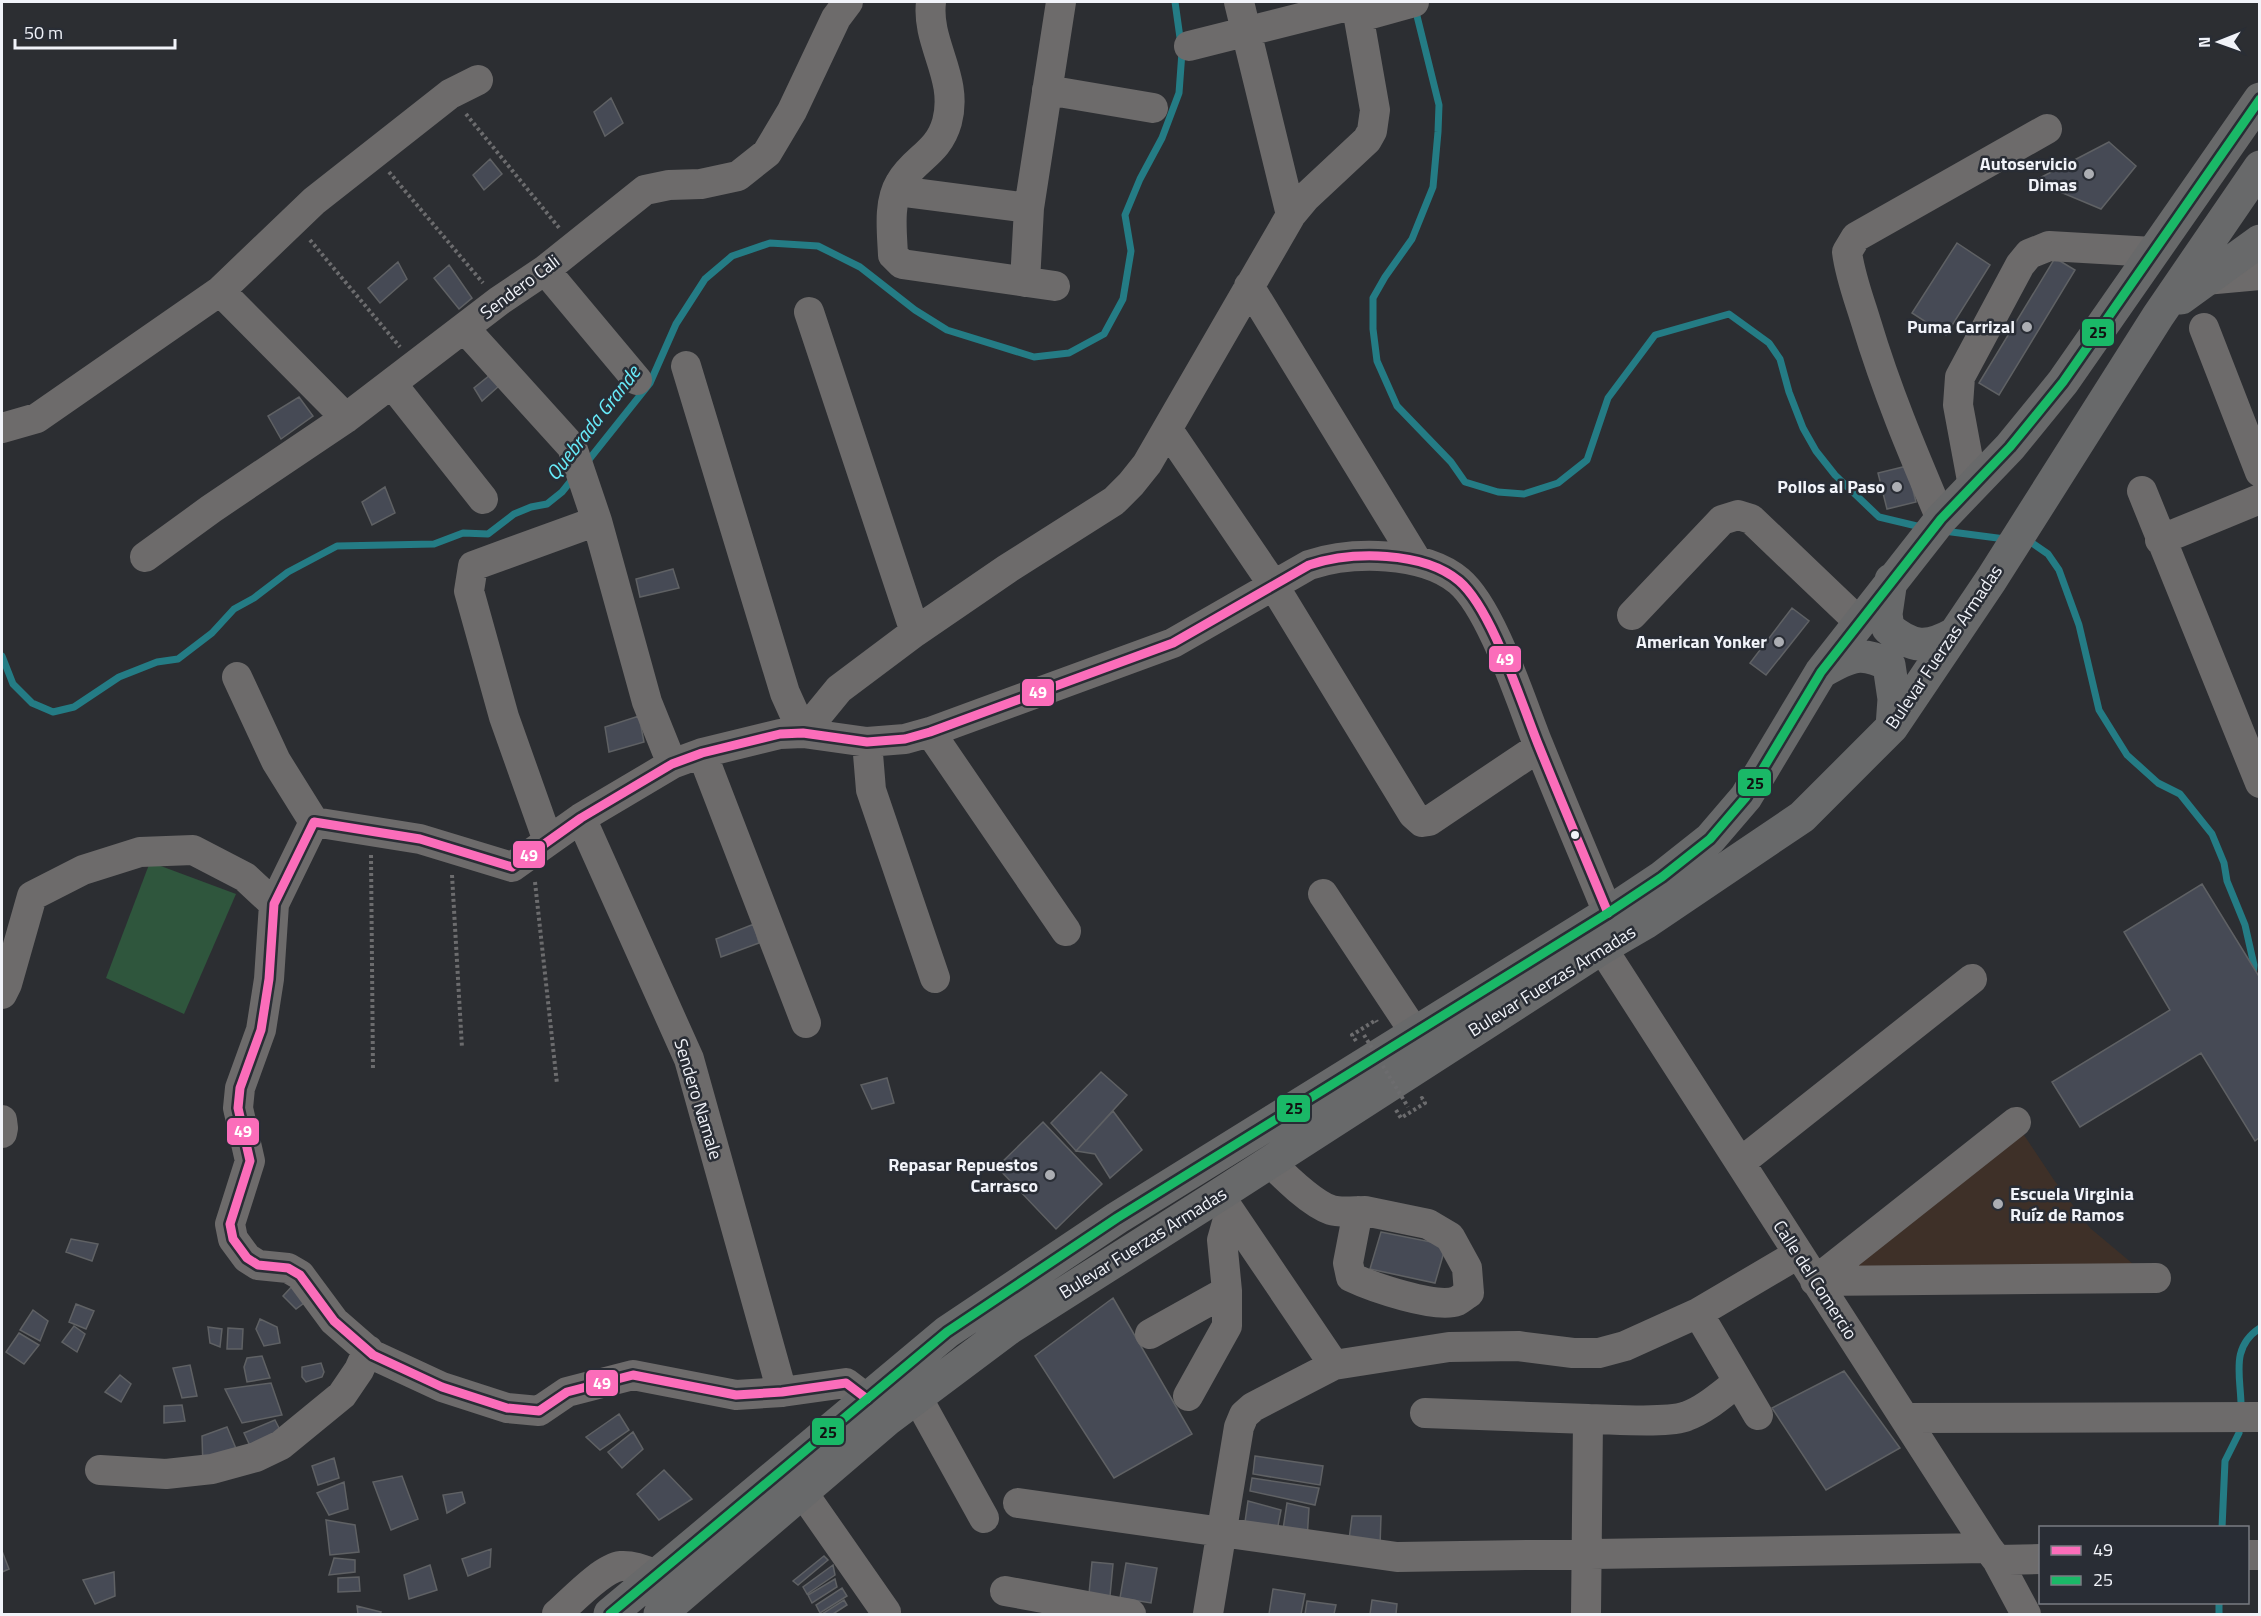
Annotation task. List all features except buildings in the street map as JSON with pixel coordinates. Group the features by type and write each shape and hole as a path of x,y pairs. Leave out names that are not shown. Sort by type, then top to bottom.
{"highway":[{"name":"Bulevar Fuerzas Armadas","path":"610,1614 947,1332 1117,1218 1608,913 1662,877 1710,839 1746,797 1821,672 1891,580 1941,519 2010,447 2063,382 2259,99"},
{"name":"Bulevar Fuerzas Armadas","path":"660,1614 888,1419 1011,1327 1225,1204 1270,1162 1646,922 1802,817 1892,727 2158,316 2259,167"},
{"path":"2158,316 2259,242"},
{"path":"1891,580 1886,614 1888,628 1902,639 1916,645 1938,643 1954,634"},
{"path":"1821,672 1844,660 1860,655 1875,658 1889,665 1894,699 1892,727"}],"street":[{"name":"Sendero Cali","path":"145,557 211,509 346,418 499,301 545,270 645,190 669,185 701,184 738,176 767,153 792,111 836,18 848,2"},
{"path":"931,2 933,34 944,63 950,92 947,121 938,144 900,183 892,210 892,255 902,264 1055,286"},
{"path":"1025,282 1029,208 1061,2"},
{"path":"1239,2 1291,215"},
{"path":"1189,46 1247,31 1357,8 1414,2"},
{"path":"803,733 839,689 915,632 1007,569 1114,501 1147,464 1291,215 1306,197 1366,140 1372,131 1375,110 1357,8"},
{"path":"2,428 37,418 220,291 314,201 450,94 478,80"},
{"path":"1047,90 1154,108"},
{"path":"1941,519 1905,436 1883,377 1850,271 1847,252 1856,237 2047,129"},
{"path":"898,190 1029,208"},
{"path":"1972,486 1958,405 1960,377 2020,265 2029,254 2049,246 2153,252"},
{"path":"545,270 637,380"},
{"path":"2205,280 2259,275"},
{"path":"1250,286 1417,561"},
{"path":"220,291 346,418"},
{"path":"809,312 915,632"},
{"path":"2204,328 2259,472"},
{"path":"465,329 572,447 597,521 647,702 672,764"},
{"path":"686,366 785,693 803,733"},
{"path":"392,384 483,499"},
{"path":"1168,430 1274,586 1413,814 1422,822 1429,821 1539,747"},
{"path":"2142,491 2259,780"},
{"path":"2160,540 2259,499"},
{"path":"1632,615 1722,520 1738,515 1751,519 1859,622"},
{"path":"540,846 469,591 473,566 597,521"},
{"path":"237,677 276,761 314,822 420,839 512,867 581,818 672,764 702,753 780,734 803,733 867,742 905,739 930,732 1173,643 1309,565 1326,559 1370,556 1417,561 1444,572 1471,593 1496,640 1608,913"},
{"path":"930,732 1066,931"},
{"path":"867,742 871,790 935,978"},
{"path":"702,753 806,1023"},
{"name":"Sendero Namale","path":"581,818 689,1059 782,1392"},
{"path":"314,822 274,904 269,979 261,1030 240,1088 238,1108 250,1161 231,1224 232,1239 247,1258 258,1265 288,1268 300,1275 334,1321 373,1355 442,1387 507,1408 539,1411 567,1392 633,1375 735,1395 782,1392 846,1383 867,1399"},
{"path":"2,994 7,984 32,896 83,870 140,852 193,850 245,878 274,904"},
{"path":"1323,894 1415,1033"},
{"name":"Calle del Comercio","path":"1602,948 1992,1554 2026,1614"},
{"path":"1741,1162 1972,979"},
{"path":"2,1120 2,1133"},
{"path":"1815,1281 2016,1122"},
{"path":"1270,1162 1299,1190 1331,1210 1358,1211"},
{"path":"1188,1396 1227,1326 1227,1291 1222,1239 1225,1204"},
{"path":"1225,1204 1334,1365"},
{"path":"1208,1614 1239,1426 1244,1415 1253,1407 1334,1365 1449,1347 1518,1346 1573,1353 1599,1353 1625,1346 1698,1313 1798,1254"},
{"path":"1815,1281 2156,1278"},
{"path":"1150,1334 1227,1291"},
{"path":"1698,1313 1758,1415"},
{"path":"100,1470 166,1474 212,1469 256,1457 281,1445 342,1395 359,1370 368,1350"},
{"path":"1425,1413 1588,1419 1672,1419 1686,1416 1707,1405 1738,1382"},
{"path":"917,1397 984,1518"},
{"path":"1905,1418 2259,1417"},
{"path":"1586,1614 1588,1419"},
{"path":"803,1492 886,1612"},
{"path":"1018,1503 1397,1557 1587,1553 1992,1554 2039,1559"},
{"path":"557,1614 604,1573 619,1566 636,1567 657,1575"},
{"path":"1005,1592 1131,1614"}],"path":[{"path":"450,94 574,246"},
{"path":"374,154 499,301"},
{"path":"293,220 416,365"},
{"path":"370,831 373,1071"},
{"path":"540,846 557,1084"},
{"path":"450,849 462,1048"},
{"path":"1364,1035 1408,1107 1422,1098 1425,1102 1401,1118"}],"shaded area":[{"name":"Escuela Virginia Ruíz de Ramos","path":"2020,1129 2090,1228 2139,1269 1838,1273"}],"green space":[{"path":"150,862 236,894 184,1014 106,978"}],"waterway":[{"name":"Quebrada Grande","path":"587,462 650,383 676,324 705,279 732,256 770,243 818,246 860,267 915,310 947,330 1034,357 1069,353 1104,334 1123,299 1131,251 1125,215 1140,179 1162,138 1179,93 1182,52 1175,2"},
{"path":"1417,16 1439,105 1433,187 1412,239 1373,298 1373,329 1377,361 1397,406 1451,462 1465,482 1498,492 1524,494 1558,483 1587,460 1608,398 1655,335 1729,314 1769,343 1780,359 1789,392 1803,428 1816,451 1835,475 1879,517 1921,527"},
{"name":"Quebrada Grande","path":"2,656 13,684 32,703 53,712 74,707 119,677 157,662 178,659 212,633 234,609 254,598 288,572 337,546 434,544 463,533 488,534 514,514 547,504 562,492 574,477"},
{"path":"1944,531 2005,539"},
{"path":"2025,542 2032,543 2048,554 2059,570 2079,625 2099,710 2127,755 2158,783 2180,794 2212,834 2224,863 2227,881 2245,925 2254,965 2253,974"},
{"path":"2241,1403 2239,1371 2241,1352 2251,1335 2260,1328"},
{"path":"2222,1526 2225,1461 2239,1433"},
{"path":"2219,1604 2219,1614"}],"transit line":[{"name":"25","path":"610,1614 947,1332 1117,1218 1608,913 1662,877 1710,839 1746,797 1821,672 1941,519 2010,447 2063,382 2260,99"},
{"name":"49","path":"867,1399 846,1383 782,1392 736,1395 633,1375 567,1392 539,1411 507,1408 442,1387 373,1355 334,1321 300,1275 288,1268 258,1265 247,1258 233,1239 230,1224 250,1161 238,1108 240,1088 261,1030 269,979 274,904 314,822 420,839 512,867 581,818 672,764 702,753 780,734 803,733 867,742 905,739 930,732 1173,643 1309,565 1346,557 1387,557 1407,559 1444,571 1459,581 1483,612 1504,657 1608,913"}],"place":[{"name":"Autoservicio Dimas","path":"2089,174"},
{"name":"Puma Carrizal","path":"2027,327"},
{"name":"Pollos al Paso","path":"1897,487"},
{"name":"American Yonker","path":"1779,642"},
{"name":"Repasar Repuestos Carrasco","path":"1050,1175"},
{"name":"Escuela Virginia Ruíz de Ramos","path":"1998,1204"}]}
